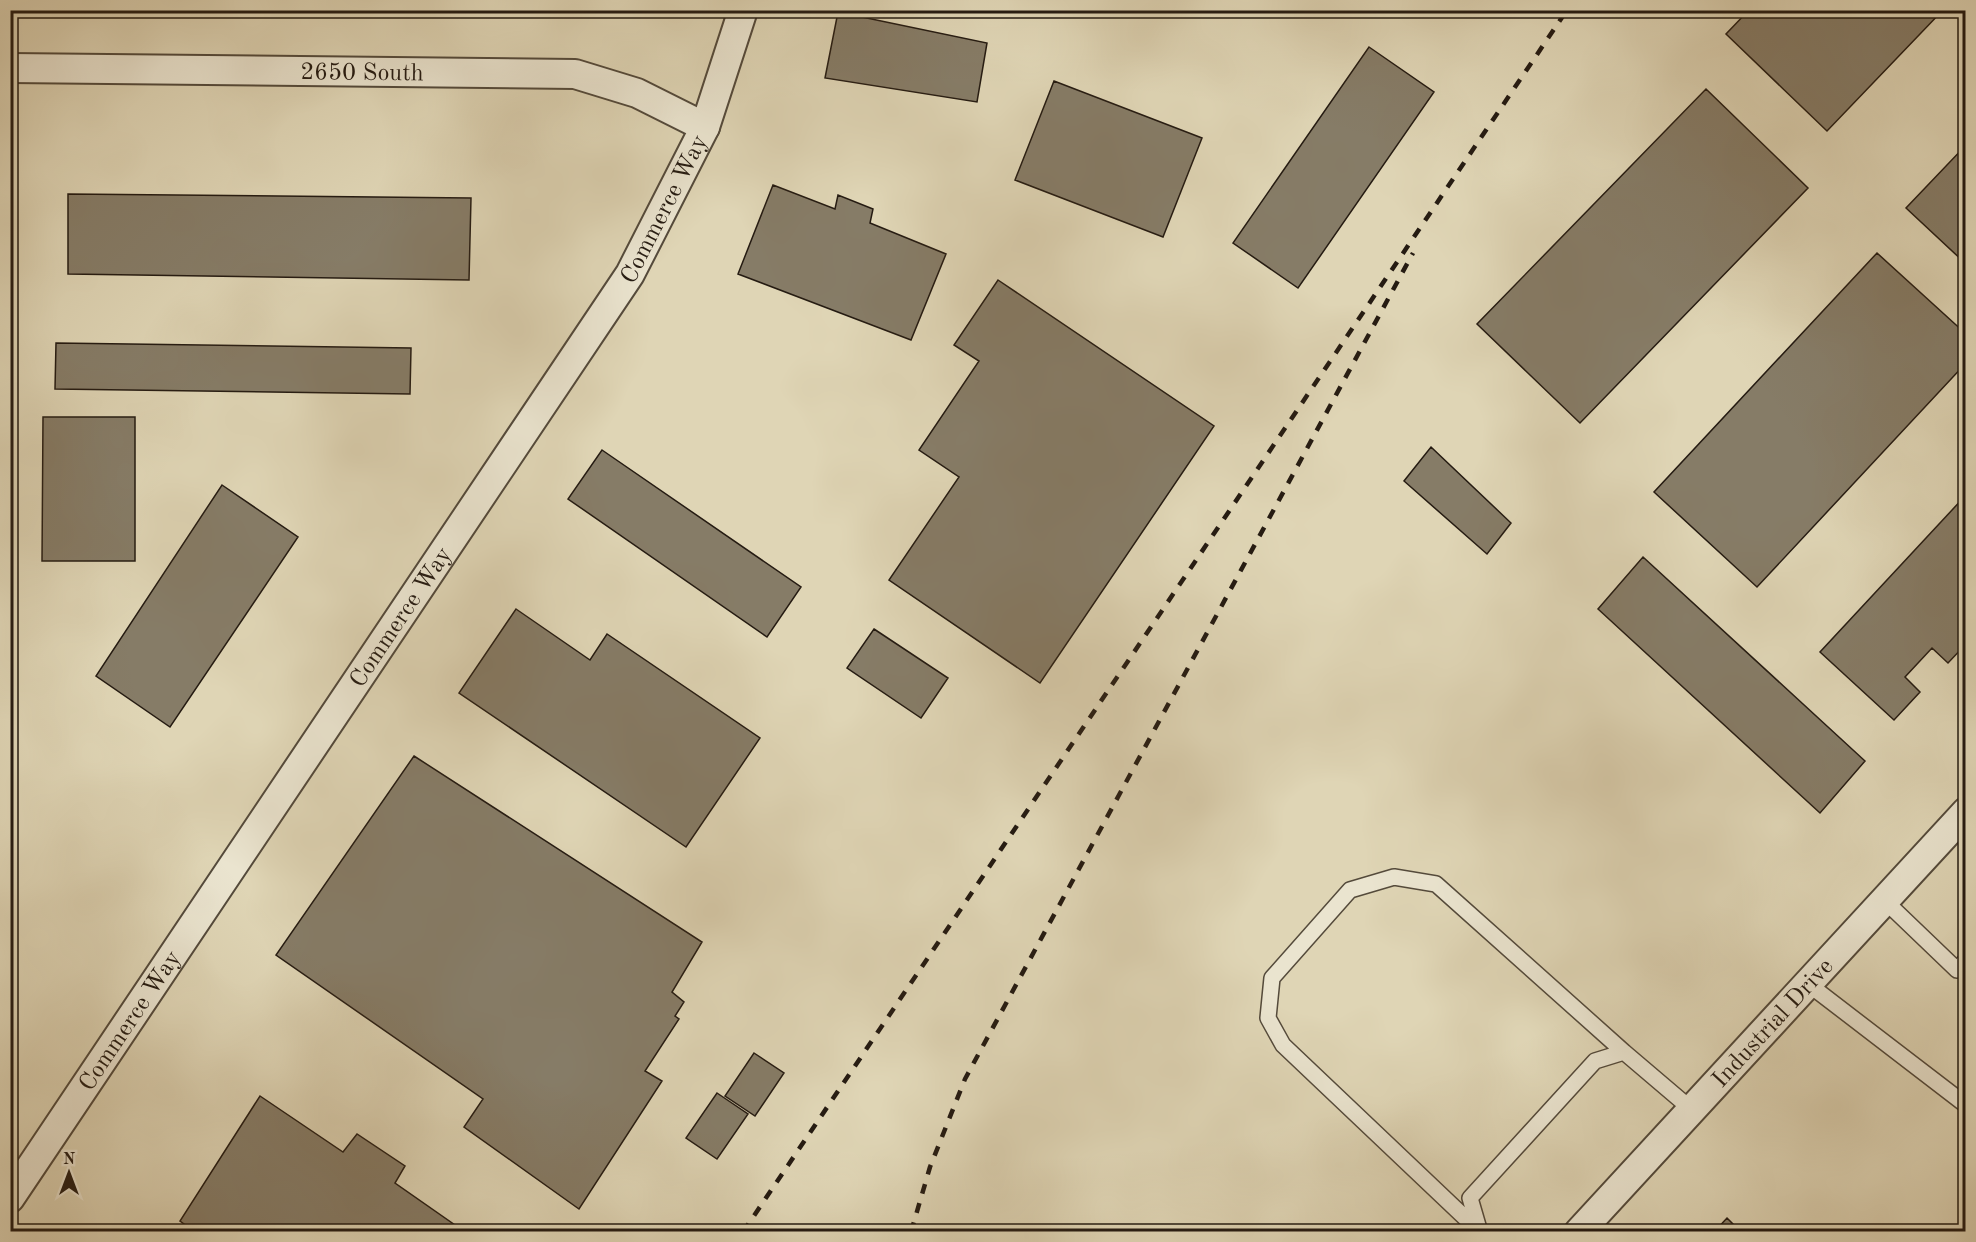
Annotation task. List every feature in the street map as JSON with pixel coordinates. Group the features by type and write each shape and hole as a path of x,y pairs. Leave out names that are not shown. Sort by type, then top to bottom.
{"street":[{"name":"Commerce Way","path":"10,1198 630,274 705,127 743,10"},
{"name":"2650 South","path":"10,68 575,74 636,93 705,127"},
{"name":"Industrial Drive","path":"1578,1232 1965,812"}],"lane":[{"path":"1480,1231 1283,1045 1268,1018 1272,978 1350,890 1394,877 1436,884 1691,1109"},
{"path":"1884,900 1957,970 1965,960"},
{"path":"1807,983 1965,1105"},
{"path":"1480,1231 1470,1198 1595,1061 1624,1052"}],"building":[{"path":"1749,10 1943,10 1827,131 1726,34"},
{"path":"838,12 987,43 977,102 825,78"},
{"path":"1369,47 1434,92 1298,288 1233,243"},
{"path":"1054,81 1202,138 1163,237 1015,180"},
{"path":"1706,89 1808,188 1580,423 1477,324"},
{"path":"1966,145 1966,264 1906,208"},
{"path":"773,185 835,209 838,195 873,209 870,223 946,254 911,340 738,274"},
{"path":"68,194 471,198 469,280 68,274"},
{"path":"1877,253 1966,334 1966,363 1757,587 1654,492"},
{"path":"998,280 1214,426 1040,683 889,580 959,477 919,450 979,361 954,345"},
{"path":"56,343 411,348 410,394 55,389"},
{"path":"43,417 135,417 135,561 42,561"},
{"path":"1431,447 1511,523 1487,554 1404,481"},
{"path":"602,450 801,587 767,637 568,499"},
{"path":"222,485 298,537 170,727 96,676"},
{"path":"1966,495 1966,620 1964,622 1966,624 1966,644 1948,663 1932,648 1905,677 1920,692 1894,720 1820,652"},
{"path":"1643,557 1865,761 1820,813 1598,609"},
{"path":"516,609 590,660 607,634 760,738 686,847 459,693"},
{"path":"874,629 948,678 921,718 847,668"},
{"path":"414,756 702,942 672,992 684,1002 675,1016 679,1019 645,1071 662,1081 579,1209 464,1127 483,1099 276,955"},
{"path":"754,1053 784,1073 755,1116 725,1096"},
{"path":"717,1093 748,1114 717,1159 686,1138"},
{"path":"260,1096 343,1152 357,1134 405,1166 395,1183 465,1232 195,1232 180,1221"},
{"path":"1727,1218 1741,1232 1714,1232"}],"railway":[{"path":"743,1232 1567,10"},
{"path":"911,1232 930,1167 965,1079 1413,253"}]}
